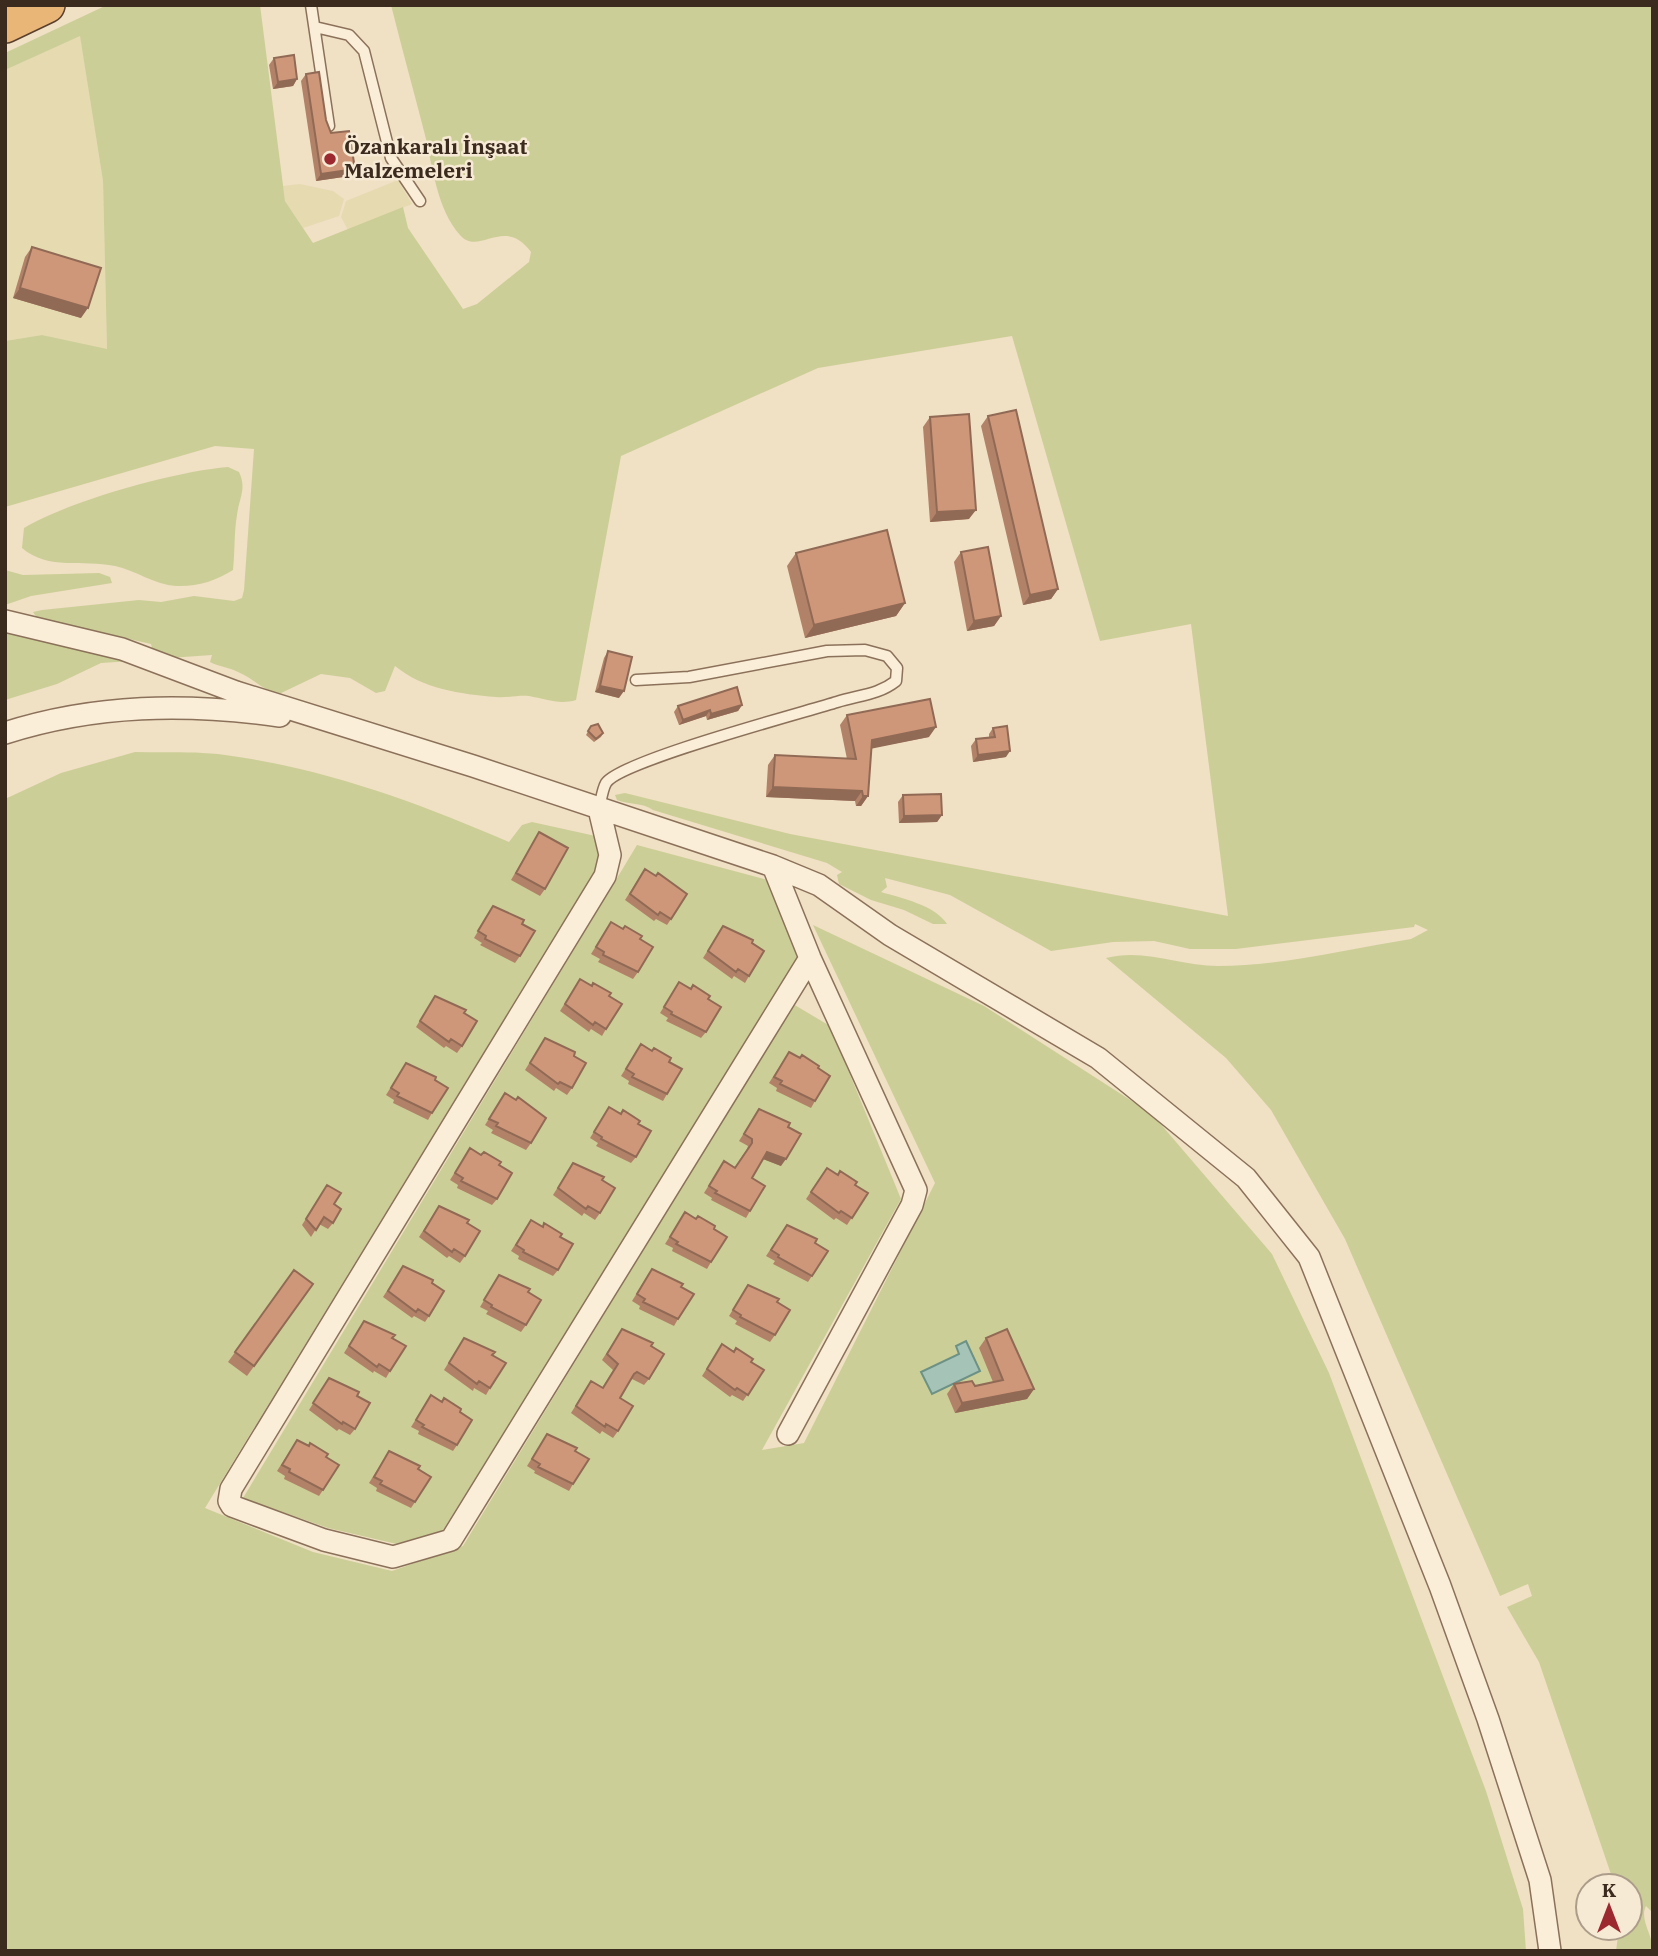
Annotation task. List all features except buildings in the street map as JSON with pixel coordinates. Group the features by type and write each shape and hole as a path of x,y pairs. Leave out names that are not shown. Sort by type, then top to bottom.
{"highway":[{"path":"5,25 47,5"}],"street":[{"path":"5,621 122,649 236,692 773,866 819,886 890,935 1098,1058 1247,1178 1309,1257 1440,1586 1488,1720 1540,1880 1550,1951"},
{"path":"5,733 38,722 148,707 235,710 359,730"},
{"path":"599,809 610,855 605,876 230,1489 229,1501 232,1506 324,1540 393,1557 451,1540 810,958"},
{"path":"773,866 810,958 916,1190 912,1205 788,1434"}],"lane":[{"path":"310,5 329,126"},
{"path":"315,27 349,35 364,51 391,158 420,201"},
{"path":"599,809 607,782 622,772 660,757 830,704 883,691 896,681 897,668 887,656 865,650 827,651 689,677 636,680"}],"shaded area":[{"path":"80,35 103,181 107,350 42,335 5,341 5,70"},
{"path":"398,180 412,204 348,230 341,217 346,201"},
{"path":"300,184 333,191 344,199 339,216 303,228 285,201 283,186"},
{"path":"966,1341 980,1371 932,1394 921,1372 959,1354 956,1346"}],"green space":[{"path":"107,5 260,5 285,201 313,243 403,207 408,228 463,309 477,304 529,262 531,252 511,237 467,241 452,225 437,188 391,5 1653,5 1653,1913 1646,1906 1644,1911 1644,1872 1610,1872 1539,1662 1507,1607 1532,1596 1528,1584 1500,1596 1345,1239 1271,1110 1226,1058 1106,958 1120,955 1148,956 1218,966 1266,963 1411,939 1428,930 1415,924 1414,927 1236,949 1190,949 1154,941 1113,942 1051,951 950,895 885,878 887,887 881,892 926,907 942,917 947,924 933,924 904,910 871,900 839,884 837,875 842,872 827,863 617,800 615,795 625,793 790,834 1228,916 1191,624 1100,641 1012,336 818,368 621,456 576,700 558,702 529,696 496,697 456,692 418,680 395,666 385,691 376,693 350,678 321,674 279,694 238,672 210,662 212,655 155,659 151,644 37,618 33,612 139,600 161,602 194,596 234,601 242,598 254,449 215,446 5,507 5,341 42,335 107,349 103,181 80,36 5,70 5,53"},
{"path":"228,467 239,472 242,484 233,570 213,580 191,585 168,585 115,566 43,560 22,548 24,528 68,508 152,481"},
{"path":"5,570 23,575 99,573 110,577 112,583 31,596 5,605"},
{"path":"5,631 132,661 101,663 57,684 5,700"},
{"path":"135,752 214,754 262,761 370,789 509,842 522,825 532,822 600,837 605,854 205,1508 313,1552 392,1571 463,1546 793,1004 830,1026 901,1199 762,1450 804,1443 935,1183 813,925 984,1006 1152,1114 1272,1254 1329,1373 1486,1791 1523,1909 1526,1951 5,1951 5,799 61,773"},
{"path":"637,845 771,881 800,959 438,1538 401,1545 328,1528 243,1498"},
{"path":"1644,1916 1653,1951 1616,1951 1617,1942 1644,1942"}],"place":[{"name":"Özankaralı İnşaat Malzemeleri","path":"330,159"}]}
